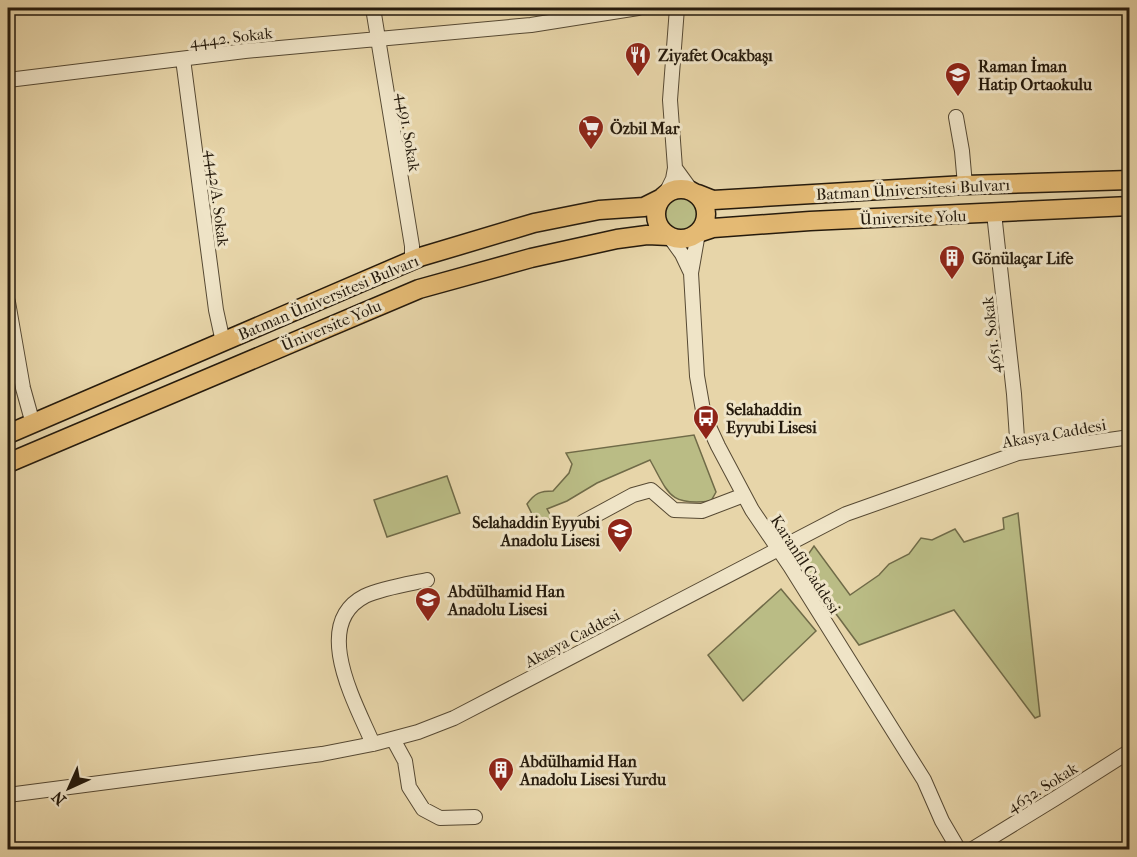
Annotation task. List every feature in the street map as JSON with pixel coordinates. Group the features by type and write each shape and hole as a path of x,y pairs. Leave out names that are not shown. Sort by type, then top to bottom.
{"main road":[{"name":"Batman Üniversitesi Bulvarı","path":"694,192 713,200 965,185 1130,180"},
{"path":"674,189 694,192 707,209 705,225 698,233 685,239 669,236 658,224 657,207 663,196 674,189"},
{"name":"Batman Üniversitesi Bulvarı","path":"8,434 412,261 534,223 599,210 644,207 663,196"},
{"name":"Üniversite Yolu","path":"698,233 713,228 810,221 1130,206"},
{"name":"Üniversite Yolu","path":"8,463 419,289 531,258 647,235 669,236"}],"street":[{"name":"4491. Sokak","path":"374,8 377,39 412,246 412,261"},
{"name":"4442. Sokak","path":"8,80 245,51 531,25 638,8"},
{"path":"663,196 673,179 675,168 670,100 677,8"},
{"name":"4442/A. Sokak","path":"183,59 216,310 223,342"},
{"path":"956,117 965,185"},
{"path":"675,168 694,192"},
{"name":"4651. Sokak","path":"994,213 1014,394 1018,453"},
{"path":"691,273 698,233"},
{"path":"669,236 682,254 691,273"},
{"name":"Karanfil Caddesi","path":"691,273 697,376 704,416 744,495 924,780 942,821 959,849"},
{"path":"8,303 23,388 33,424"},
{"name":"Akasya Caddesi","path":"8,795 322,754 418,732 454,718 855,510 1018,453 1130,436"},
{"path":"583,522 633,495 651,490 674,510 702,511 744,495"},
{"path":"373,744 350,689 337,646 340,623 350,607 366,596 427,580"},
{"path":"393,739 405,761 409,787 423,809 440,818 476,817"},
{"name":"4632. Sokak","path":"971,849 1130,751"}],"green space":[{"path":"682,196 695,201 700,214 695,227 682,232 669,227 664,214 669,201"},
{"path":"694,435 716,492 711,501 686,501 672,495 650,460 597,483 567,501 547,509 552,518 538,526 527,504 538,493 553,491 569,473 572,464 566,453"},
{"path":"447,476 460,513 387,537 374,500"},
{"path":"1018,513 1040,716 1035,718 954,610 859,645 803,569 807,556 814,546 850,595 879,575 889,564 909,554 921,538 932,540 955,529 964,542 1004,529 1003,518"},
{"path":"781,589 816,631 743,701 708,655"}],"place":[{"name":"Ziyafet Ocakbaşı","path":"638,78"},
{"name":"Raman İman Hatip Ortaokulu","path":"958,98"},
{"name":"Özbil Mar","path":"591,151"},
{"name":"Gönülaçar Life","path":"952,281"},
{"name":"Selahaddin Eyyubi Lisesi","path":"706,441"},
{"name":"Selahaddin Eyyubi Anadolu Lisesi","path":"620,554"},
{"name":"Abdülhamid Han Anadolu Lisesi","path":"428,623"},
{"name":"Abdülhamid Han Anadolu Lisesi Yurdu","path":"501,793"}]}
